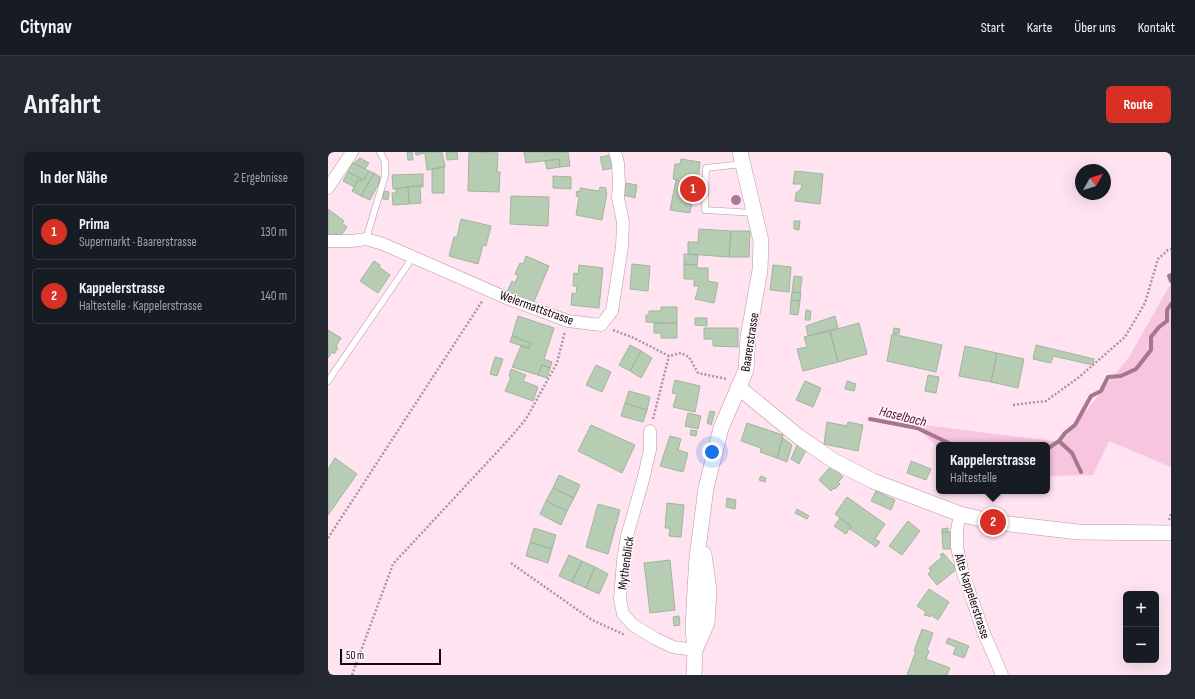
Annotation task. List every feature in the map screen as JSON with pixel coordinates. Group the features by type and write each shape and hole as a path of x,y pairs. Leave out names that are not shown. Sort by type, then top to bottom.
{"street":[{"path":"328,188 352,152"},
{"path":"601,325 612,311 622,247 623,222 618,198 618,163 615,152"},
{"name":"Baarerstrasse","path":"694,675 695,650 706,622 709,591 702,527 706,488 721,428 746,370 748,337 760,270 761,242 742,158"},
{"name":"Weiermattstrasse","path":"328,241 352,241 366,239 383,244 489,290 568,321 601,325"},
{"path":"738,387 798,437 834,461 873,481 960,514 993,522 1078,532 1170,525"},
{"name":"Mythenblick","path":"650,431 650,450 623,560 620,599 623,614 633,625 656,639 673,646 695,650"},
{"name":"Alte Kappelerstrasse","path":"960,514 957,530 957,547 962,570 983,631 1002,675"}],"lane":[{"path":"366,239 385,176 385,162 380,152"},
{"path":"742,158 706,168 704,210 755,213"},
{"path":"328,381 413,257"}],"path":[{"path":"1013,405 1046,401 1078,378 1125,337 1145,303 1158,259 1171,249"},
{"path":"328,538 489,290"},
{"path":"352,675 393,564 526,419 557,363 568,321"},
{"path":"601,325 634,338 668,356 681,353 689,357 698,373 730,379 738,387"},
{"path":"650,431 668,356"},
{"path":"511,564 592,620 631,638"}],"shaded area":[{"path":"1171,283 1171,467 1109,441 1093,475 1050,476 1050,442 936,442 936,445 917,428 924,425 1061,442 1129,357"}],"building":[{"path":"407,152 412,152 413,160 408,160"},
{"path":"415,152 442,152 445,167 427,170 425,153 416,155"},
{"path":"446,152 457,152 458,159 447,160"},
{"path":"469,152 498,153 497,172 500,172 499,192 468,191"},
{"path":"524,152 568,152 570,166 560,167 559,159 526,163"},
{"path":"611,155 614,168 603,170 600,157"},
{"path":"360,158 369,163 365,169 354,163"},
{"path":"559,159 560,167 547,169 545,161"},
{"path":"681,159 700,162 698,181 678,178 678,180 673,179 675,164 680,164"},
{"path":"353,163 369,171 364,180 348,172"},
{"path":"444,167 444,193 432,193 432,169"},
{"path":"369,171 374,173 361,196 352,191 358,180 364,180"},
{"path":"795,171 823,174 820,204 795,201 796,193 801,189 802,184 793,184"},
{"path":"348,172 362,179 361,181 358,180 354,187 343,181"},
{"path":"374,173 380,177 379,183 370,200 361,196"},
{"path":"423,174 423,185 393,189 392,175"},
{"path":"553,176 571,177 571,189 553,188"},
{"path":"676,180 695,183 690,213 670,210"},
{"path":"626,183 637,185 635,198 623,195"},
{"path":"423,185 423,187 420,187 421,203 409,204 408,187"},
{"path":"408,187 409,204 393,205 392,193 396,193 396,189"},
{"path":"600,187 606,188 607,193 602,220 576,215 579,197 576,196 577,191 580,192 580,188 599,191"},
{"path":"384,191 389,192 388,200 383,199"},
{"path":"511,196 549,197 548,226 510,224"},
{"path":"328,209 344,221 342,223 347,227 340,237 335,233 332,237 328,234"},
{"path":"461,219 491,226 486,246 483,245 478,264 449,256 454,237 457,237"},
{"path":"794,221 800,221 799,230 794,229"},
{"path":"699,229 731,231 729,257 688,254 688,242 698,242"},
{"path":"731,231 750,231 749,257 729,257"},
{"path":"684,254 698,255 697,265 684,264"},
{"path":"526,256 549,266 533,304 507,292 512,281 515,283 518,275 515,274 520,263 523,264"},
{"path":"374,261 380,265 379,267 390,275 378,293 360,281"},
{"path":"632,264 650,266 648,291 630,289"},
{"path":"684,264 697,265 697,268 708,268 708,281 718,283 714,303 695,299 699,286 694,286 694,279 684,279"},
{"path":"579,265 603,268 599,308 571,305 572,293 576,294 577,286 573,286 574,273 578,274"},
{"path":"773,265 791,267 789,292 770,290"},
{"path":"794,276 802,277 800,293 792,292"},
{"path":"792,292 801,293 800,301 791,300"},
{"path":"791,300 800,301 798,315 790,314"},
{"path":"661,307 677,307 677,323 646,322 646,315 649,315 649,311 661,311"},
{"path":"806,310 811,311 810,320 805,320"},
{"path":"518,316 554,328 544,359 552,362 550,368 542,365 538,375 512,367 521,346 529,348 531,343 512,336"},
{"path":"835,316 838,328 808,336 806,326"},
{"path":"695,318 707,318 707,326 695,325"},
{"path":"654,323 677,323 677,338 661,338 661,333 654,333"},
{"path":"859,323 867,354 838,362 830,331"},
{"path":"704,328 738,328 738,347 713,346 713,339 704,339"},
{"path":"894,328 900,329 899,334 893,333"},
{"path":"328,330 341,338 336,346 338,348 334,354 332,352 328,358"},
{"path":"830,331 838,362 803,371 797,349 807,347 804,337"},
{"path":"892,334 942,345 936,372 887,361"},
{"path":"512,336 531,343 529,348 510,342"},
{"path":"630,345 641,351 630,371 619,365"},
{"path":"1036,345 1094,359 1093,365 1053,356 1051,363 1033,359"},
{"path":"965,346 997,353 991,382 959,376"},
{"path":"641,351 652,358 641,378 630,371"},
{"path":"997,353 1024,359 1018,388 991,382"},
{"path":"495,357 503,359 497,376 490,374"},
{"path":"542,365 550,368 547,378 538,375"},
{"path":"596,365 611,372 602,392 586,385"},
{"path":"511,369 526,375 523,381 538,387 533,401 505,391 511,377 509,376"},
{"path":"928,375 939,377 936,393 925,391"},
{"path":"675,380 700,386 695,412 673,407 677,394 672,393"},
{"path":"805,381 821,388 813,407 796,400"},
{"path":"847,381 856,384 854,391 845,389"},
{"path":"629,391 650,397 647,410 625,403"},
{"path":"625,403 647,410 643,422 621,416"},
{"path":"710,411 715,412 711,425 707,423"},
{"path":"688,413 701,416 698,429 685,426"},
{"path":"827,422 847,426 848,422 863,425 858,451 824,444"},
{"path":"747,423 783,435 777,458 760,452 761,448 741,441"},
{"path":"591,425 635,445 622,473 578,451"},
{"path":"691,430 697,431 696,436 690,435"},
{"path":"670,436 681,439 678,450 688,453 683,472 660,466"},
{"path":"783,438 792,445 787,462 777,458"},
{"path":"797,445 806,450 799,464 791,459"},
{"path":"335,458 357,474 328,515 328,469"},
{"path":"911,461 931,469 926,480 907,473"},
{"path":"831,466 843,477 838,482 840,484 831,491 819,480"},
{"path":"559,475 580,485 574,498 553,488"},
{"path":"761,476 766,478 765,482 759,480"},
{"path":"553,488 574,498 567,511 546,501"},
{"path":"876,491 895,500 891,510 871,501"},
{"path":"847,497 885,524 875,539 880,542 876,547 850,529 851,526 835,514"},
{"path":"727,498 736,500 735,509 726,507"},
{"path":"546,501 567,511 561,525 540,514"},
{"path":"667,503 684,505 681,537 669,536 670,528 665,528"},
{"path":"598,504 620,510 608,554 586,547"},
{"path":"797,509 809,516 807,519 795,513"},
{"path":"840,518 851,526 846,534 834,526"},
{"path":"908,521 920,531 902,555 889,546"},
{"path":"534,528 556,535 552,549 530,542"},
{"path":"948,528 948,532 942,533 942,529"},
{"path":"952,532 953,549 943,549 942,533"},
{"path":"530,542 552,549 548,563 526,556"},
{"path":"943,553 957,569 937,585 928,574 931,571 929,568 942,557 940,555"},
{"path":"569,555 582,561 572,582 559,576"},
{"path":"670,560 675,610 650,613 644,563"},
{"path":"582,561 595,567 586,588 572,582"},
{"path":"595,567 608,574 599,594 586,588"},
{"path":"929,589 949,602 938,620 931,615 930,617 924,615 926,612 917,606"},
{"path":"679,616 680,625 674,626 673,617"},
{"path":"922,629 933,633 927,650 929,651 926,659 950,668 947,675 907,675"},
{"path":"948,638 969,646 964,658 953,654 956,647 946,643"}],"waterway":[{"name":"Haselbach","path":"1171,275 1169,276 1171,281"},
{"name":"Haselbach","path":"1050,447 1059,441 1065,433 1075,425 1091,396 1101,391 1108,377 1121,376 1136,369 1151,350 1151,337 1159,327 1167,321 1167,310 1171,304"},
{"name":"Haselbach","path":"870,419 917,428 947,442"},
{"path":"1059,441 1072,453 1081,472"}],"place":[{"name":"Prima","path":"693,189"},
{"name":"Kappelerstrasse","path":"993,522"}]}
